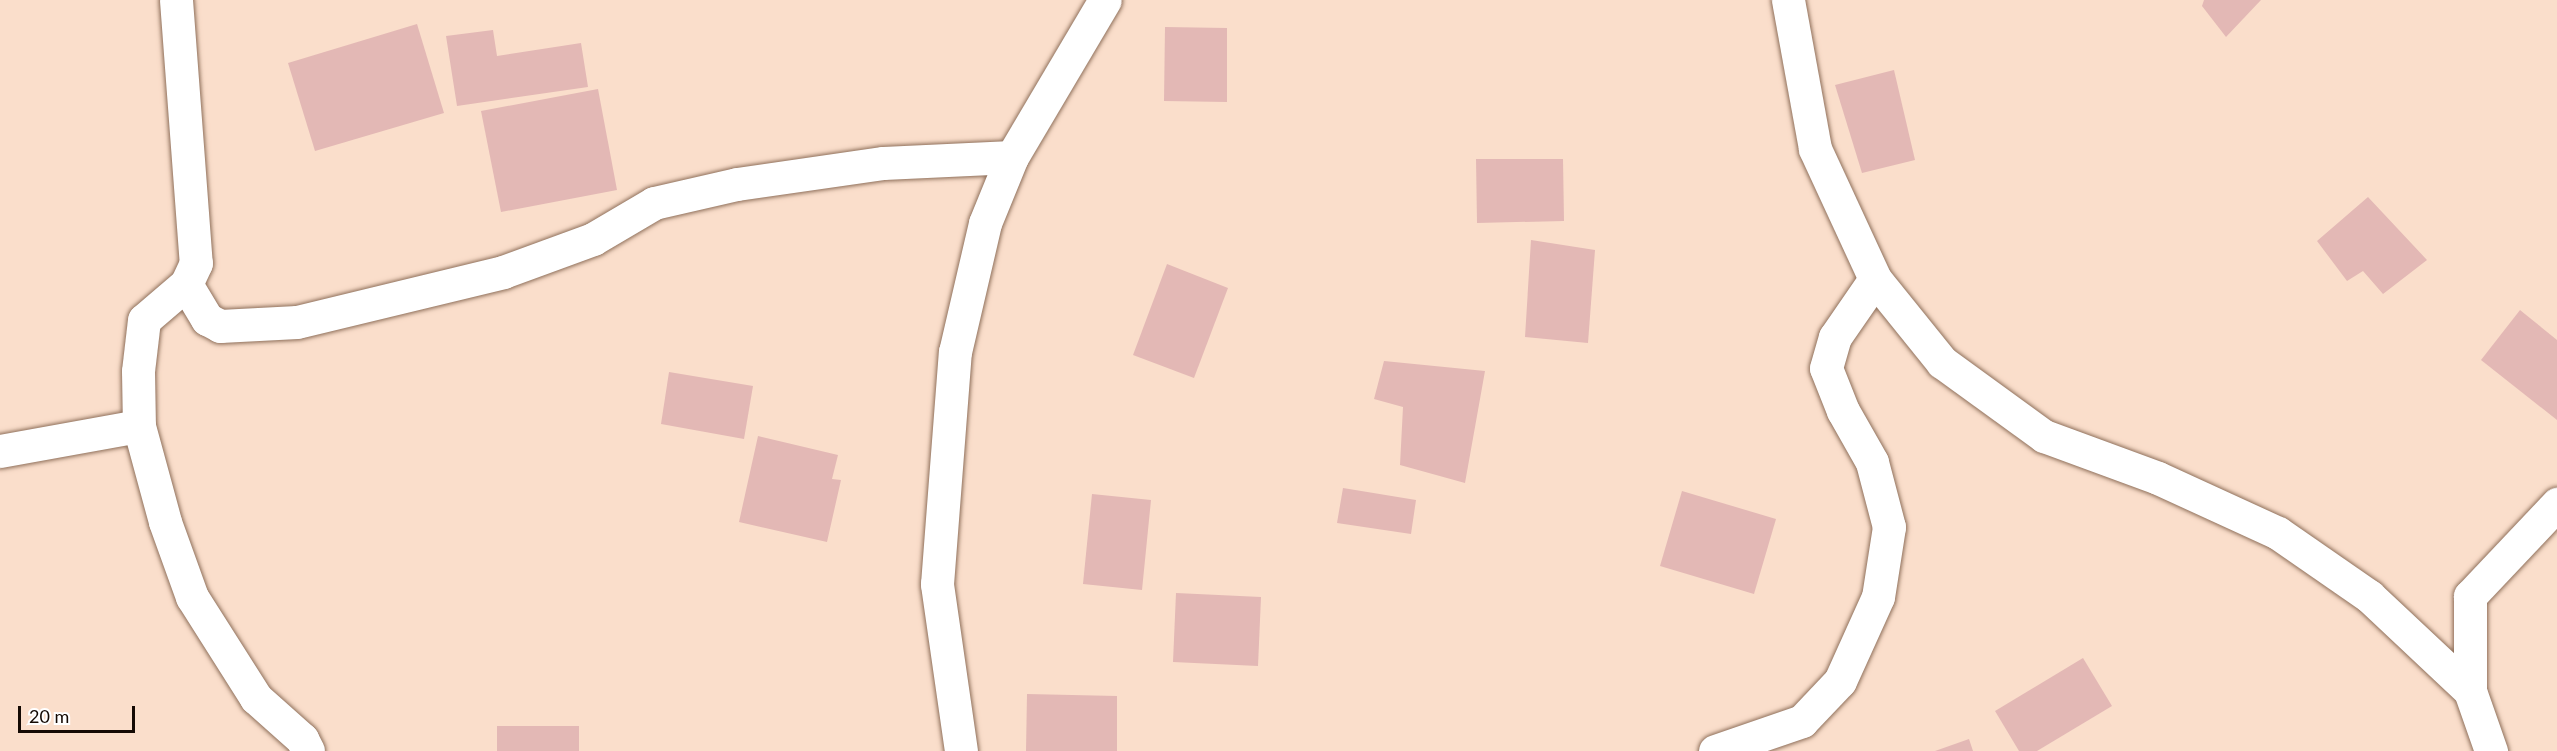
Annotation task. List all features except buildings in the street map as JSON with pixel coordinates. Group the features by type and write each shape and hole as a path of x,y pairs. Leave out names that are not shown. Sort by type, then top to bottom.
{"street":[{"path":"176,0 196,263 186,284 144,320 138,371 139,426 165,522 192,597 256,698 302,740 309,751"},
{"path":"961,751 937,584 955,352 985,223 1012,157 1105,0"},
{"path":"1788,0 1815,149 1875,279 1942,362 2044,436 2158,478 2278,533 2369,596 2470,691"},
{"path":"186,284 207,319 220,326 297,322 503,272 593,239 654,203 737,184 883,162 1012,157"},
{"path":"1715,751 1802,721 1840,681 1878,597 1889,527 1872,462 1843,411 1826,368 1835,337 1875,279"},
{"path":"0,451 139,426"},
{"path":"2491,751 2470,691 2470,596 2557,504"}]}
